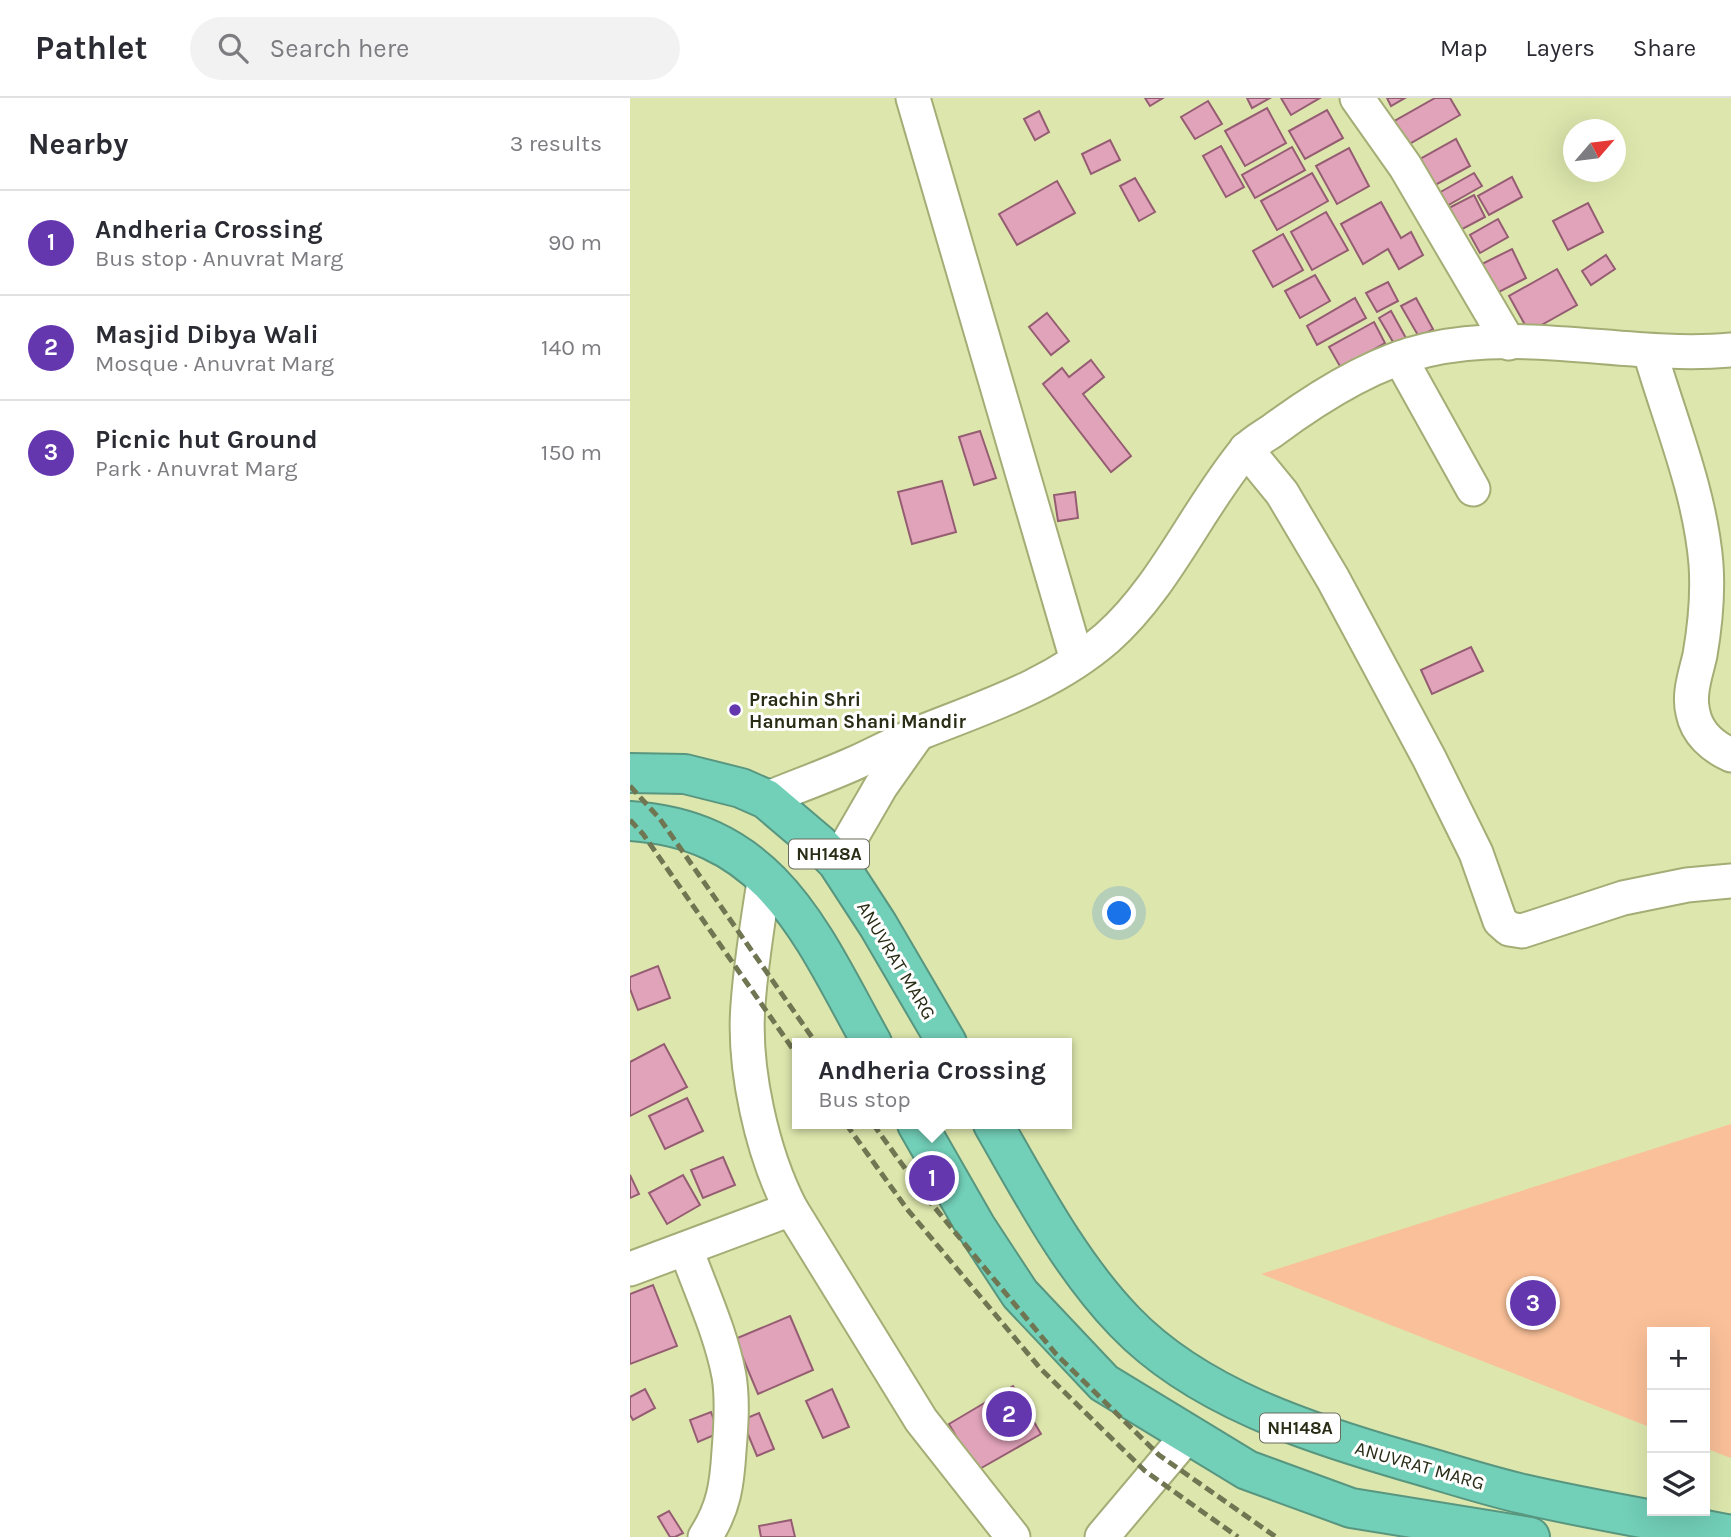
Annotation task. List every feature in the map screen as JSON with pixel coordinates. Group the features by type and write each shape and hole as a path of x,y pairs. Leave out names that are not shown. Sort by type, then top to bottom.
{"highway":[{"name":"ANUVRAT MARG","path":"630,773 685,774 721,781 766,799 837,862 944,1038"},
{"name":"NH148A","path":"630,821 679,829 707,838 732,850 765,877 790,902 810,930 869,1038"},
{"path":"920,1129 976,1227 1020,1294 1104,1384 1247,1470 1351,1508 1530,1537"},
{"name":"ANUVRAT MARG","path":"996,1129 1043,1210 1097,1290 1126,1323 1160,1353 1200,1379 1282,1421 1325,1437 1522,1494 1731,1535"}],"street":[{"path":"913,98 1077,660"},
{"path":"1357,98 1405,166 1509,343"},
{"path":"766,799 852,764 918,733 1015,696 1047,680 1077,660 1107,637 1140,603 1246,449 1287,419 1365,373 1426,350 1475,342 1582,346 1650,352 1699,353 1731,350"},
{"path":"1650,352 1698,516 1718,564 1704,615 1692,713 1708,741 1731,755"},
{"path":"1400,358 1473,489"},
{"path":"1246,449 1282,493 1333,579 1436,770 1476,853 1500,921 1510,929 1522,930 1623,898 1687,885 1731,881"},
{"path":"837,862 881,786 918,733"},
{"path":"765,877 747,1007 755,1100 776,1181 921,1420 1013,1537"},
{"path":"630,1269 791,1209"},
{"path":"686,1250 720,1339 729,1377 731,1428 727,1487 719,1511 705,1537"},
{"path":"1102,1537 1187,1436"}],"shaded area":[{"path":"1731,1124 1731,1458 1710,1450 1710,1327 1647,1327 1647,1426 1261,1274"}],"building":[{"path":"1145,98 1163,98 1150,106"},
{"path":"1247,98 1270,98 1252,108"},
{"path":"1281,98 1320,98 1291,115"},
{"path":"1387,98 1405,98 1391,106"},
{"path":"1435,98 1450,98 1460,115 1404,147 1391,123"},
{"path":"1208,101 1222,124 1195,139 1181,117"},
{"path":"1267,108 1286,143 1245,166 1225,131"},
{"path":"1327,110 1343,138 1305,159 1289,131"},
{"path":"1039,111 1049,132 1035,140 1024,119"},
{"path":"1456,139 1470,166 1428,189 1413,163"},
{"path":"1110,140 1120,160 1091,174 1082,154"},
{"path":"1221,146 1244,187 1226,197 1203,156"},
{"path":"1292,147 1305,170 1255,198 1242,175"},
{"path":"1349,148 1369,186 1337,204 1316,166"},
{"path":"1312,173 1328,201 1277,230 1261,201"},
{"path":"1474,173 1482,186 1438,211 1430,198"},
{"path":"1512,177 1522,197 1489,215 1478,196"},
{"path":"1135,178 1155,212 1139,221 1120,186"},
{"path":"1057,181 1075,213 1017,245 999,214"},
{"path":"1474,195 1485,217 1453,234 1441,212"},
{"path":"1381,202 1401,238 1411,232 1423,255 1399,269 1388,249 1363,264 1341,224"},
{"path":"1588,203 1603,232 1568,250 1553,221"},
{"path":"1326,212 1348,250 1312,270 1291,232"},
{"path":"1498,219 1508,237 1480,253 1470,235"},
{"path":"1283,234 1303,270 1273,287 1253,251"},
{"path":"1512,249 1526,278 1497,293 1482,264"},
{"path":"1606,255 1615,269 1591,285 1582,271"},
{"path":"1557,269 1577,305 1529,332 1509,296"},
{"path":"1315,275 1330,301 1300,318 1285,291"},
{"path":"1388,282 1398,301 1377,312 1366,293"},
{"path":"1355,298 1366,318 1317,345 1307,326"},
{"path":"1416,298 1433,329 1419,337 1401,306"},
{"path":"1391,311 1407,340 1396,347 1379,318"},
{"path":"1047,313 1069,341 1051,355 1029,327"},
{"path":"1374,322 1385,343 1341,368 1329,347"},
{"path":"1091,360 1104,377 1083,394 1131,456 1111,472 1043,384 1062,368 1069,377"},
{"path":"980,431 996,478 974,485 959,437"},
{"path":"942,481 956,532 912,544 898,492"},
{"path":"1075,492 1078,518 1058,521 1054,495"},
{"path":"1471,647 1483,671 1432,694 1421,670"},
{"path":"658,966 670,998 638,1010 630,989 630,977"},
{"path":"664,1044 687,1087 630,1116 630,1062"},
{"path":"687,1098 703,1131 665,1149 649,1116"},
{"path":"723,1157 735,1185 703,1198 691,1170"},
{"path":"630,1175 639,1194 630,1198"},
{"path":"683,1175 700,1205 667,1224 649,1193"},
{"path":"653,1285 677,1346 630,1364 630,1294"},
{"path":"790,1316 813,1370 758,1394 735,1339"},
{"path":"1013,1386 1041,1434 976,1471 949,1424"},
{"path":"645,1389 655,1408 633,1420 630,1415 630,1397"},
{"path":"832,1389 849,1427 823,1438 806,1401"},
{"path":"711,1412 719,1433 698,1442 690,1420"},
{"path":"759,1413 774,1449 757,1456 742,1420"},
{"path":"669,1511 683,1533 675,1537 670,1537 658,1517"},
{"path":"791,1520 795,1537 761,1537 759,1526"}],"railway":[{"path":"630,786 660,819 813,1038"},
{"path":"630,820 643,834 792,1048"},
{"path":"850,1129 907,1209 1040,1368 1145,1471 1238,1537"},
{"path":"877,1129 925,1196 1056,1354 1159,1455 1276,1537"}],"place":[{"name":"Prachin Shri Hanuman Shani Mandir","path":"735,710"},
{"name":"Andheria Crossing","path":"932,1178"},
{"name":"Picnic hut Ground","path":"1533,1303"},
{"name":"Masjid Dibya Wali","path":"1009,1414"}]}
